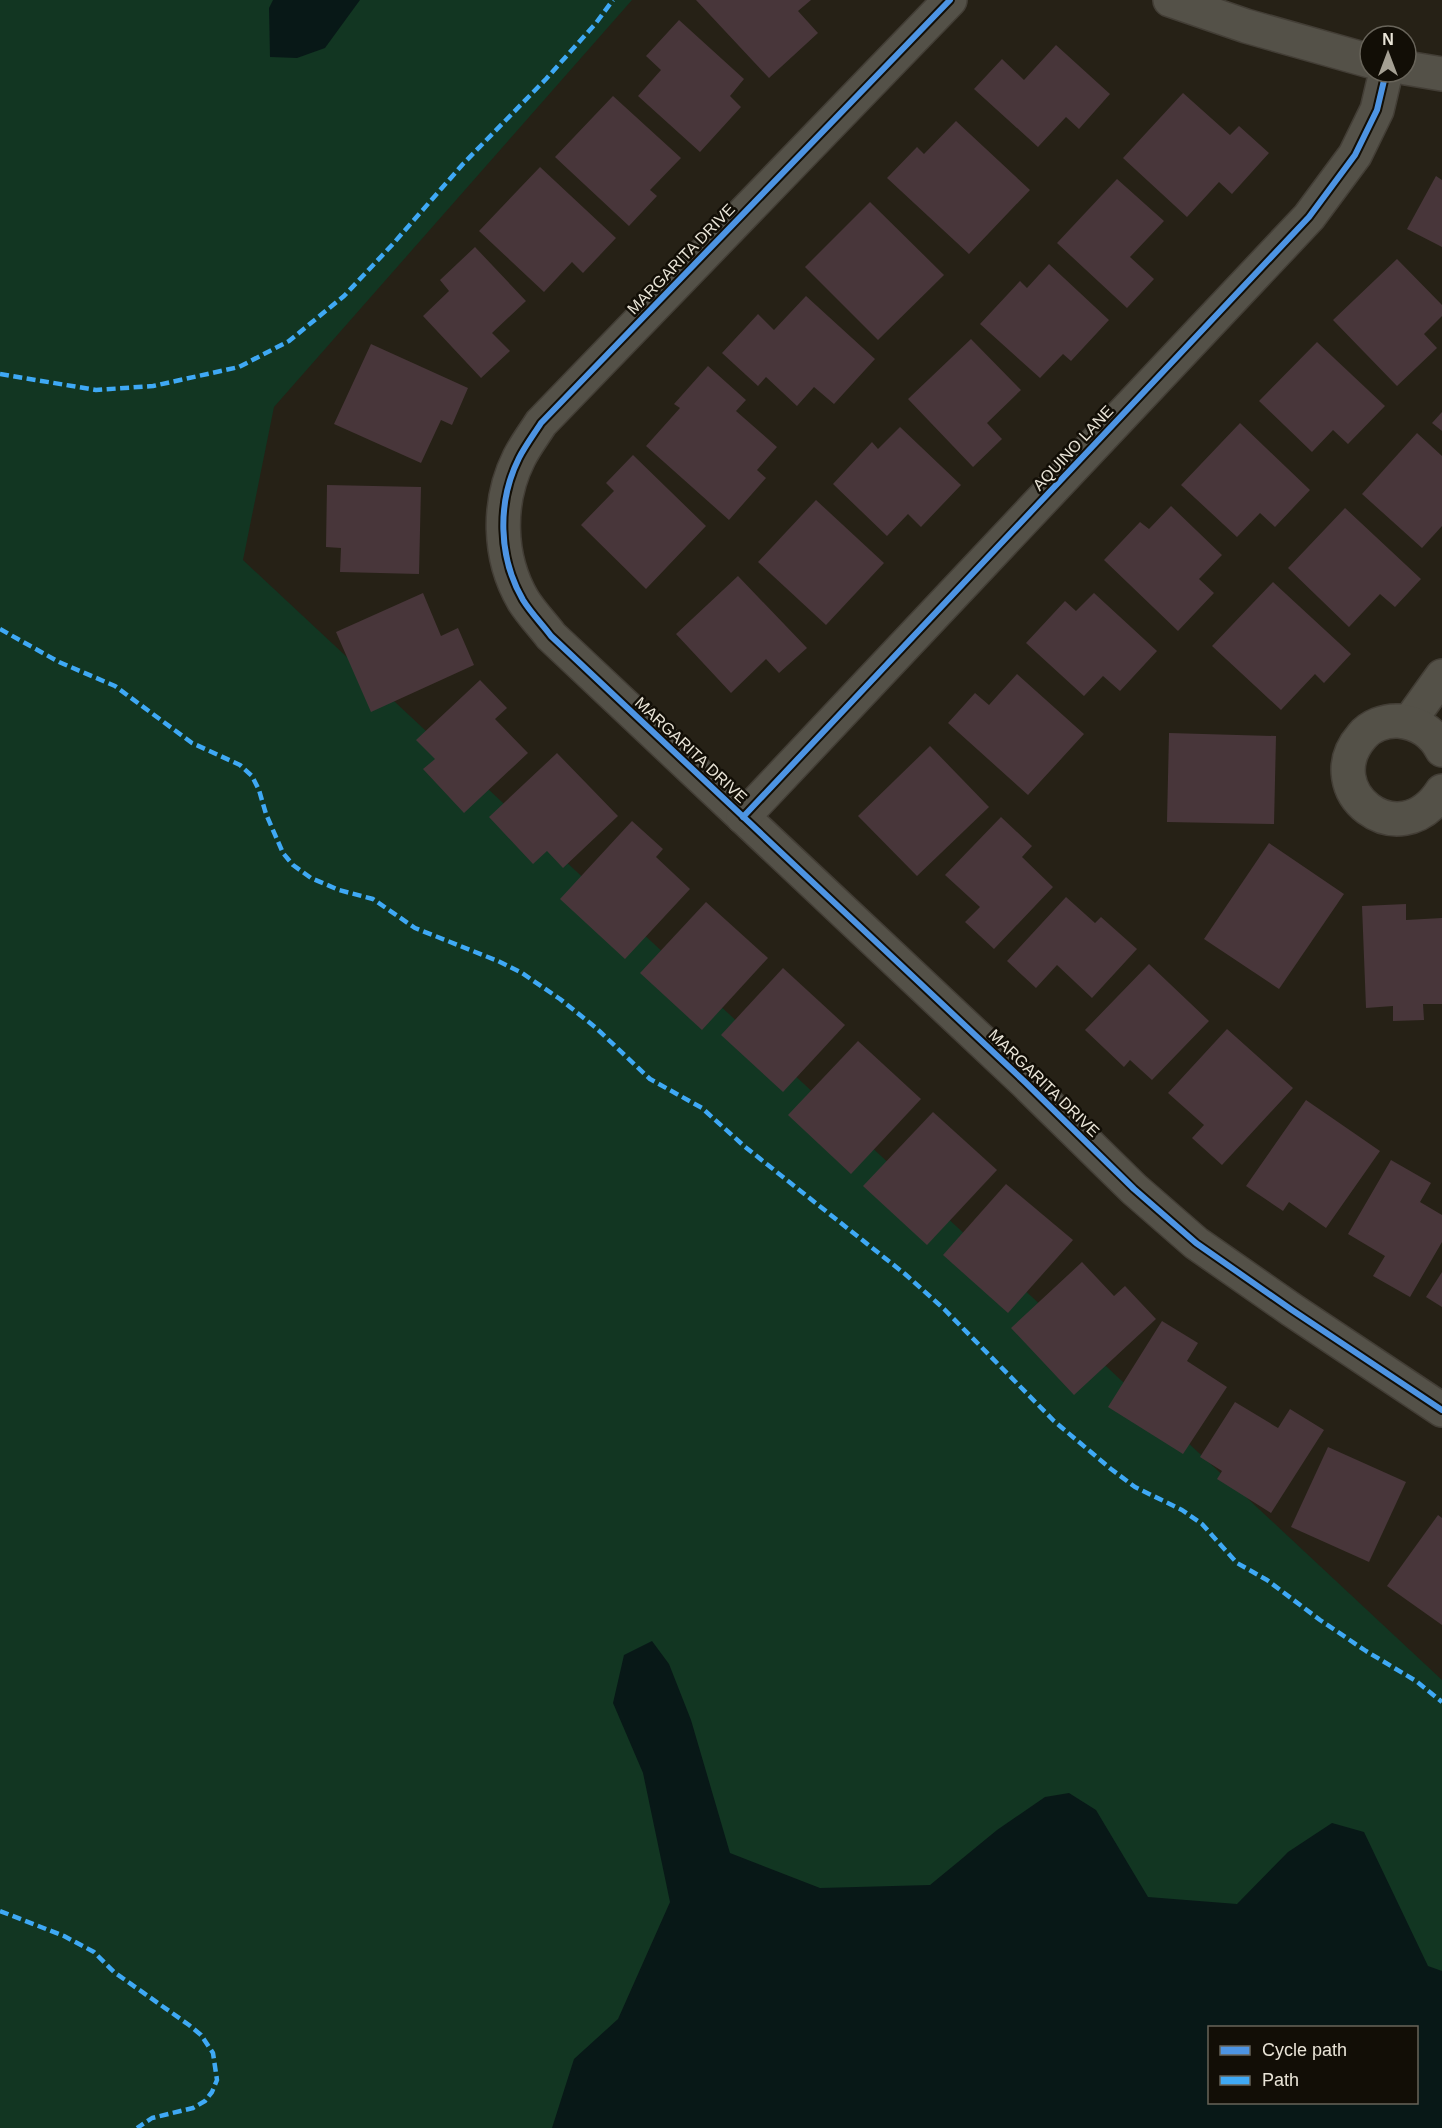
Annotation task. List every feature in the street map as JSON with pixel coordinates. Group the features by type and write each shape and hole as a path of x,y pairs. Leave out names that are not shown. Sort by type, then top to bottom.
{"street":[{"name":"MARGARITA DRIVE","path":"951,0 541,423 518,458 504,502 503,534 510,572 523,600 551,636 1025,1082 1134,1190 1196,1243 1292,1311 1442,1410"},
{"path":"1170,0 1246,26 1358,58"},
{"path":"1418,70 1442,74"},
{"name":"AQUINO LANE","path":"743,818 1309,217 1355,155 1377,110 1383,84"},
{"path":"1409,722 1442,676"},
{"path":"1442,750 1425,729 1409,722 1394,721 1378,724 1366,732 1355,744 1349,758 1348,774 1359,802 1371,812 1386,818 1403,819 1420,814 1434,804 1442,791"}],"green space":[{"path":"0,0 632,0 274,407 243,560 1442,1680 1442,2128 0,2128"}],"shaded area":[{"path":"273,0 360,0 325,48 297,58 270,57 269,8"},
{"path":"652,1641 669,1664 691,1720 730,1853 820,1888 930,1885 997,1830 1045,1797 1069,1793 1096,1810 1148,1897 1237,1904 1288,1852 1332,1823 1364,1832 1428,1966 1442,1971 1442,2128 552,2128 574,2059 618,2019 670,1902 643,1773 613,1703 624,1655"}],"building":[{"path":"696,0 811,0 798,11 818,33 769,78"},
{"path":"679,20 744,79 730,96 741,107 700,152 638,96 661,70 646,56"},
{"path":"1056,45 1110,94 1079,129 1066,117 1038,147 974,89 1002,59 1024,80"},
{"path":"1183,93 1230,135 1239,126 1269,153 1232,194 1219,182 1187,217 1123,158"},
{"path":"613,96 681,158 650,190 657,196 629,226 555,157"},
{"path":"956,121 1030,190 969,254 887,178 917,147 924,154"},
{"path":"540,167 616,238 583,273 572,262 544,292 479,231"},
{"path":"1436,176 1442,180 1442,247 1407,229"},
{"path":"1117,179 1164,221 1130,257 1154,279 1127,308 1057,243"},
{"path":"870,202 944,275 878,340 805,267"},
{"path":"475,247 526,301 492,333 510,351 481,378 423,316 449,291 440,280"},
{"path":"1397,259 1442,305 1442,316 1424,334 1437,348 1397,386 1333,320"},
{"path":"1049,264 1109,320 1071,361 1063,354 1040,378 980,324 1020,281 1027,288"},
{"path":"806,296 875,359 834,404 814,387 797,406 766,377 758,386 722,353 758,314 774,330"},
{"path":"971,339 1021,390 987,423 1002,439 973,467 908,399"},
{"path":"1317,342 1385,406 1348,444 1333,430 1312,452 1259,401"},
{"path":"371,344 468,388 452,425 441,420 421,463 334,424"},
{"path":"708,366 746,400 736,411 777,447 757,470 766,478 729,520 646,446 680,408 674,404"},
{"path":"1442,412 1442,431 1432,423"},
{"path":"1240,423 1310,490 1275,527 1260,513 1237,537 1181,485"},
{"path":"900,427 961,485 921,527 908,514 887,536 833,484 872,442 878,449"},
{"path":"1417,433 1442,456 1442,526 1422,548 1362,494"},
{"path":"633,455 706,526 646,589 581,525 614,491 606,483"},
{"path":"327,485 421,487 419,574 340,572 341,548 326,547"},
{"path":"816,500 884,563 826,625 758,562"},
{"path":"1171,506 1222,555 1199,579 1214,593 1178,631 1104,560 1140,522 1149,529"},
{"path":"1345,508 1421,579 1395,607 1380,594 1349,627 1288,568"},
{"path":"738,576 807,648 779,673 766,659 731,693 676,634"},
{"path":"1273,582 1351,654 1324,683 1315,674 1281,710 1212,646"},
{"path":"423,593 441,636 458,628 474,665 371,712 336,632"},
{"path":"1094,593 1157,651 1120,691 1103,676 1084,696 1026,643 1065,601 1076,611"},
{"path":"1017,674 1084,734 1028,795 948,723 975,693 989,705"},
{"path":"480,680 507,708 495,719 528,753 464,813 423,769 435,759 416,740"},
{"path":"1169,733 1276,736 1274,824 1167,822"},
{"path":"930,746 989,807 917,876 858,816"},
{"path":"557,753 618,816 563,868 547,851 533,864 489,817"},
{"path":"1001,817 1032,846 1022,857 1053,887 994,949 965,922 980,907 945,875"},
{"path":"632,821 663,849 656,857 690,889 625,959 560,899"},
{"path":"1269,843 1344,894 1279,989 1204,939"},
{"path":"1066,897 1095,923 1101,917 1137,949 1092,998 1057,965 1036,988 1007,961"},
{"path":"706,902 768,958 702,1030 640,973"},
{"path":"1406,904 1406,920 1442,918 1442,1004 1423,1004 1424,1020 1393,1021 1393,1006 1366,1008 1362,906"},
{"path":"1149,964 1209,1021 1152,1080 1130,1060 1124,1067 1085,1030"},
{"path":"783,968 845,1025 783,1092 721,1035"},
{"path":"1227,1029 1293,1088 1222,1165 1192,1138 1204,1125 1168,1093"},
{"path":"858,1041 921,1099 851,1174 788,1115"},
{"path":"1306,1100 1380,1151 1326,1228 1289,1202 1283,1211 1246,1186"},
{"path":"933,1112 997,1170 927,1245 863,1186"},
{"path":"1391,1160 1431,1183 1420,1202 1442,1215 1442,1242 1410,1297 1373,1276 1385,1256 1348,1234"},
{"path":"1006,1184 1073,1240 1008,1313 943,1255"},
{"path":"1082,1262 1114,1296 1125,1286 1156,1319 1074,1395 1011,1328"},
{"path":"1442,1272 1442,1307 1426,1297"},
{"path":"1162,1321 1198,1343 1187,1361 1227,1387 1183,1454 1108,1407"},
{"path":"1235,1402 1278,1428 1290,1409 1324,1430 1271,1513 1217,1479 1222,1471 1200,1457"},
{"path":"1328,1447 1406,1482 1369,1562 1291,1527"},
{"path":"1438,1515 1442,1518 1442,1625 1387,1586"}],"marked path":[{"path":"0,374 96,390 153,386 239,367 289,341 344,296 463,164 546,79 596,23 613,0"},
{"path":"0,629 59,662 115,686 192,743 240,765 252,776 259,790 266,814 283,853 293,865 311,878 339,890 373,899 415,928 498,961 522,973 560,999 595,1027 650,1079 702,1108 744,1146 905,1274 944,1309 1054,1421 1111,1469 1135,1487 1182,1510 1202,1524 1237,1563 1267,1580 1366,1651 1416,1681 1442,1702"},
{"path":"0,1911 64,1936 94,1952 114,1972 201,2035 213,2053 217,2080 205,2101 193,2108 152,2118 137,2128"}],"cycle path":[{"path":"950,0 541,423 519,458 507,493 503,529 509,566 523,600 551,636 1025,1082 1134,1189 1196,1243 1442,1410"},
{"path":"743,817 1309,217 1355,155 1377,110 1383,84"}]}
